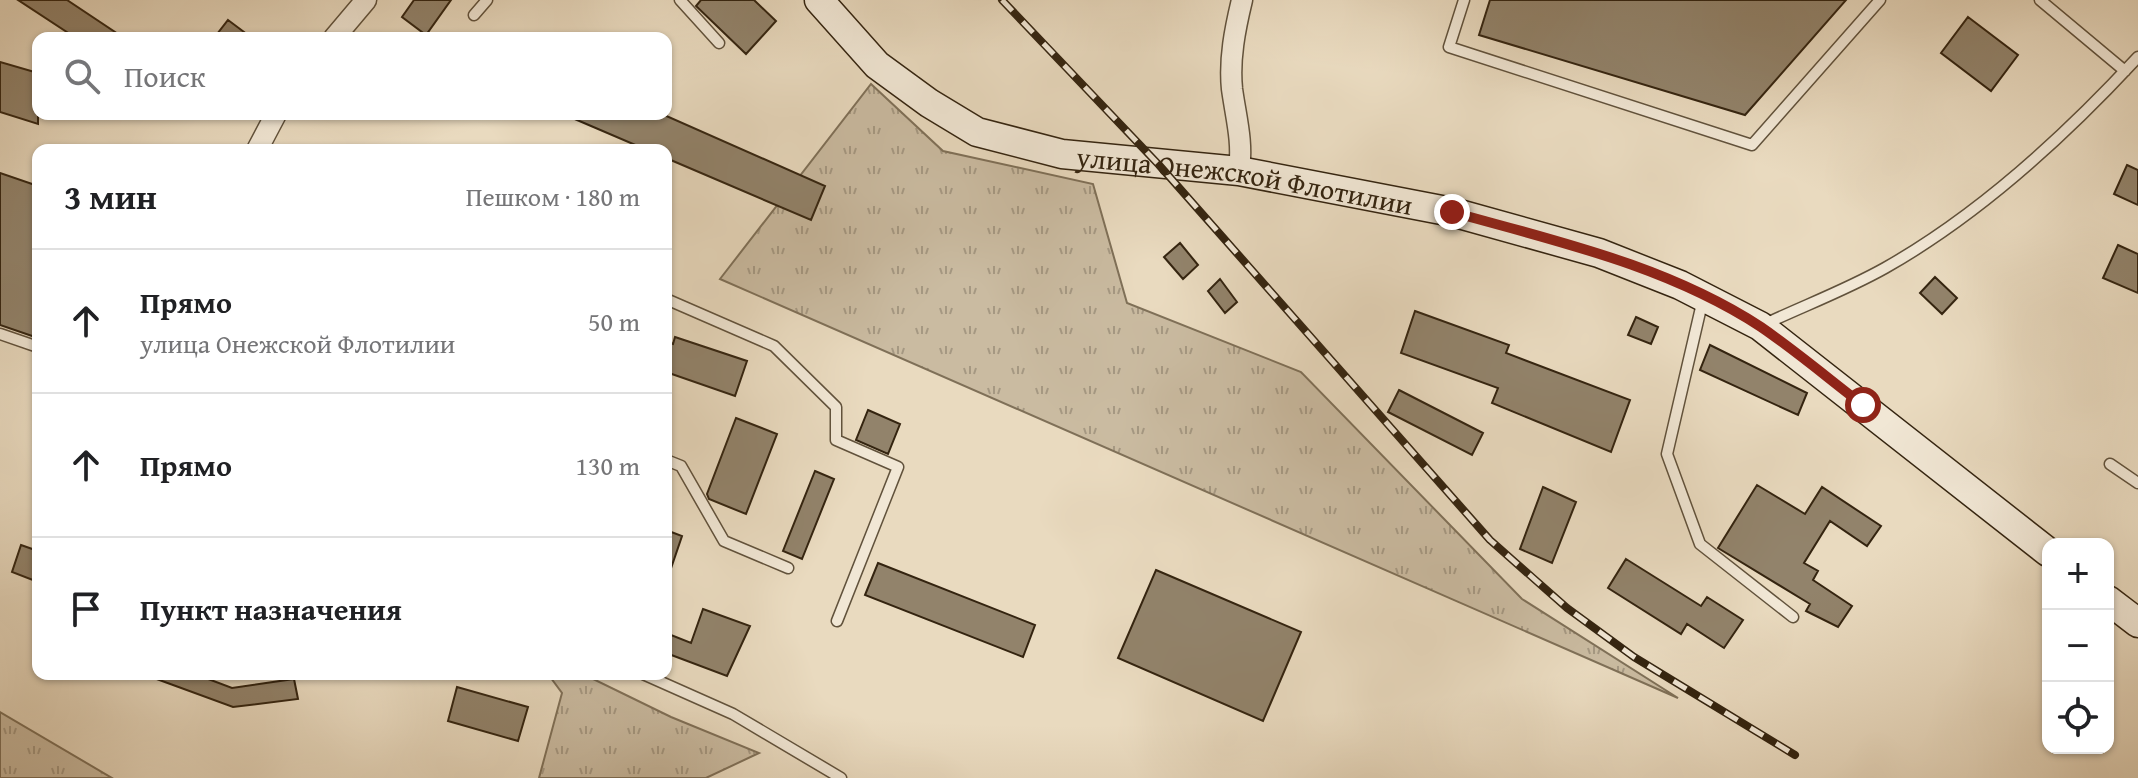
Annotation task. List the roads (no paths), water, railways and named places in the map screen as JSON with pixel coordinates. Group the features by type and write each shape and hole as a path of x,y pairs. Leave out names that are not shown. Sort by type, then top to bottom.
{"main road":[{"name":"улица Онежской Флотилии","path":"819,0 877,65 929,103 977,132 1062,154 1239,171"},
{"path":"1760,326 2042,547"},
{"path":"2114,605 2138,623"}],"street":[{"path":"339,32 366,0"},
{"path":"1239,171 1243,142 1232,86 1233,35 1242,0"},
{"path":"260,144 273,120"}],"lane":[{"path":"474,15 487,0"},
{"path":"680,0 719,43"},
{"path":"1464,0 1449,47 1752,145 1880,0"},
{"path":"2040,0 2125,71"},
{"path":"1239,171 1452,212 1599,253 1704,297 1760,326 1884,269 1961,219 2096,102 2138,57"},
{"path":"1704,297 1667,454 1700,544 1793,617"},
{"path":"672,302 774,346 836,407 836,440 898,467 837,621"},
{"path":"0,334 32,345"},
{"path":"672,462 681,466 724,541 788,568"},
{"path":"2110,464 2138,483"},
{"path":"656,680 733,714 841,778"}],"railway":[{"path":"1002,0 1159,165 1490,540 1567,608 1634,657 1795,755"}]}
